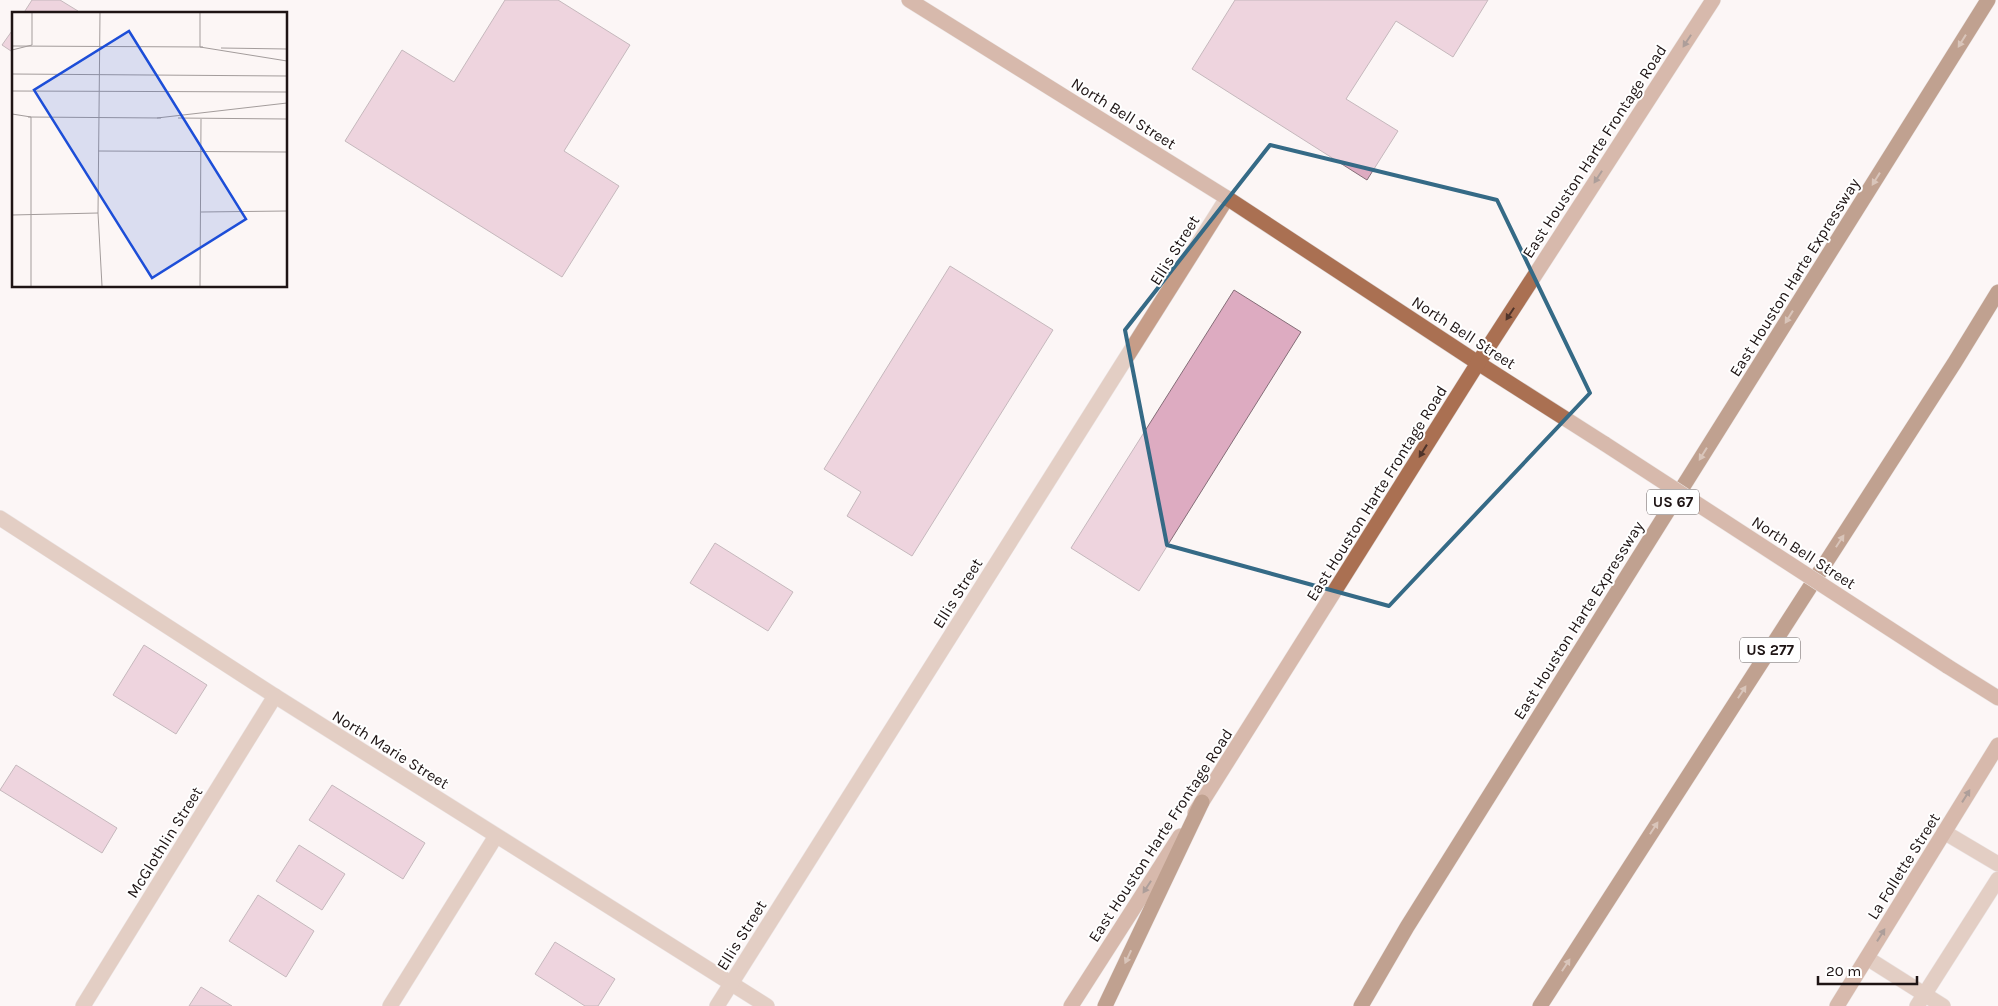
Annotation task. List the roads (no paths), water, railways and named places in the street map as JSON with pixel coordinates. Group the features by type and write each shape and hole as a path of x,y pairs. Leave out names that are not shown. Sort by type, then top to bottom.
{"highway":[{"name":"East Houston Harte Expressway","path":"1360,1006 1407,926 1988,0"},
{"name":"US 277","path":"1540,1006 1950,370 1998,292"},
{"path":"1105,1006 1202,802"}],"main road":[{"name":"North Bell Street","path":"909,0 1228,198 1478,363 1998,698"},
{"name":"East Houston Harte Frontage Road","path":"1071,1006 1202,802 1478,363 1713,0"},
{"name":"La Follette Street","path":"1837,1006 1998,745"}],"street":[{"name":"Ellis Street","path":"717,1006 1228,198"},
{"name":"North Marie Street","path":"0,518 275,696 767,1006"},
{"name":"McGlothlin Street","path":"83,1006 275,696"},
{"path":"1944,832 1998,864"},
{"path":"390,1006 496,836"},
{"path":"1921,1000 1995,889"},
{"path":"1867,958 1921,1000 1943,1006"}]}
